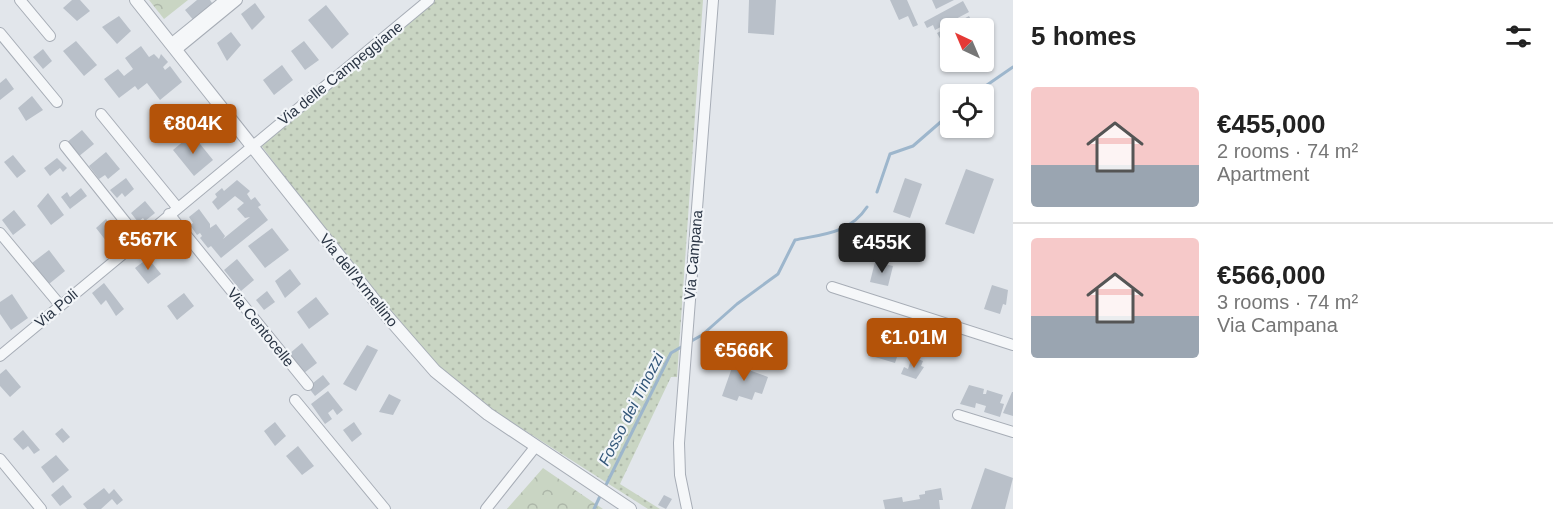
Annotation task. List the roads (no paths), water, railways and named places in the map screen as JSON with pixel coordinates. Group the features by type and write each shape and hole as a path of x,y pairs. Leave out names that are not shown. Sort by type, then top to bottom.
{"street":[{"path":"20,0 50,36"},
{"name":"Via dell'Armellino","path":"136,0 427,363 469,401 630,509"},
{"path":"173,47 225,0"},
{"path":"173,47 237,0"},
{"name":"Via delle Campeggiane","path":"251,145 429,0"},
{"name":"Via Campana","path":"687,509 679,464 684,357 713,0"},
{"path":"0,33 57,102"},
{"name":"Via Centocelle","path":"101,114 308,385"},
{"name":"Via Poli","path":"0,356 251,145"},
{"path":"65,146 139,239"},
{"path":"0,233 60,305"},
{"path":"832,287 1013,345"},
{"path":"295,400 385,509"},
{"path":"958,415 1013,432"},
{"path":"486,509 536,446"},
{"path":"0,459 41,509"}],"waterway":[{"name":"Fosso dei Tinozzi","path":"988,84 1013,67"},
{"name":"Fosso dei Tinozzi","path":"877,192 890,154 913,146 940,123"},
{"name":"Fosso dei Tinozzi","path":"688,343 702,335 737,304 778,274 795,240 836,231 853,222 867,207"},
{"name":"Fosso dei Tinozzi","path":"604,489 671,353 683,346"},
{"name":"Fosso dei Tinozzi","path":"594,509 601,494"}]}
